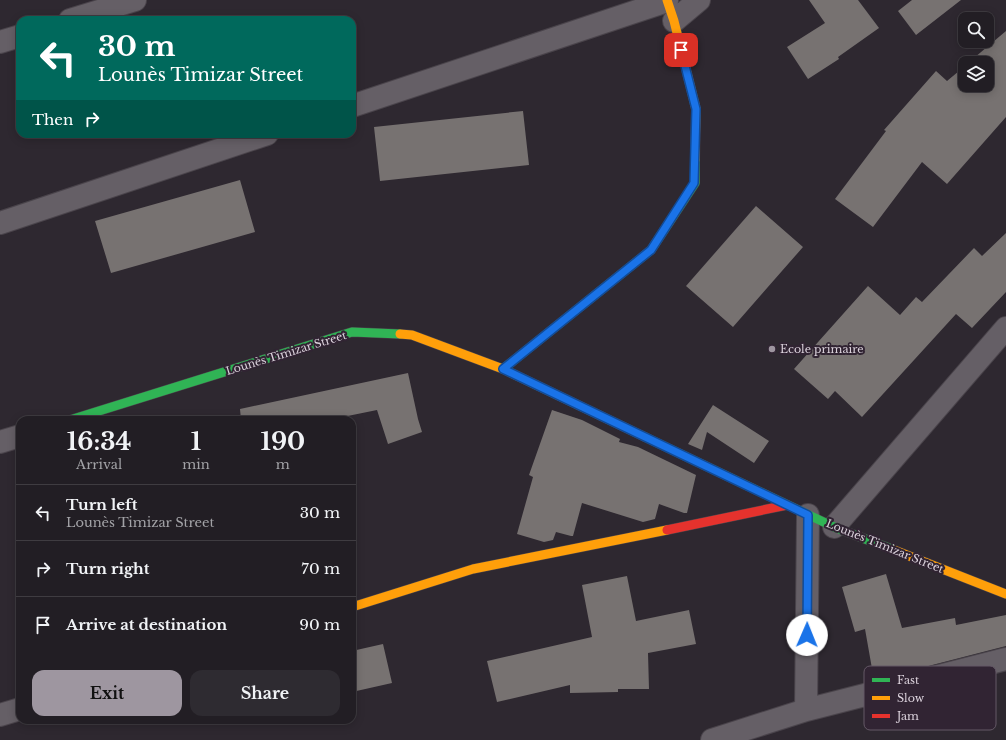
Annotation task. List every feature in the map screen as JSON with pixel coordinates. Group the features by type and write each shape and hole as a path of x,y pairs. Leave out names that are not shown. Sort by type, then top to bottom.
{"street":[{"path":"83,16 135,0"},
{"path":"356,105 669,7 698,0"},
{"path":"503,369 651,250 694,183 696,109 669,7"},
{"path":"0,42 16,37"},
{"path":"0,223 255,138"},
{"path":"834,527 1006,328"},
{"name":"Lounès Timizar Street","path":"83,416 352,332 412,335 503,369 834,527 1005,596"},
{"path":"0,442 16,437"},
{"path":"356,606 473,569 787,505"},
{"path":"806,710 808,515"},
{"path":"979,666 1006,659"},
{"path":"712,740 806,710 864,695"},
{"path":"0,715 16,710"}],"building":[{"path":"809,0 858,0 879,28 838,57 839,59 808,79 787,47 825,23"},
{"path":"912,0 961,0 916,35 898,11"},
{"path":"1006,31 1006,117 947,184 922,162 873,227 835,199 886,131 884,130 936,71 947,81 958,72 958,92 994,92 994,56 976,56 986,48 994,48 994,41"},
{"path":"523,111 529,165 380,181 374,127"},
{"path":"240,180 255,232 111,273 95,221"},
{"path":"756,206 803,247 733,327 686,286"},
{"path":"1006,233 1006,292 972,328 956,314 862,417 835,391 828,399 794,369 868,286 900,315 916,297 922,302 974,248 982,256"},
{"path":"408,373 422,432 388,444 377,410 348,416 241,416 240,409"},
{"path":"713,405 769,441 754,463 707,432 702,450 688,444"},
{"path":"552,410 582,420 620,439 619,442 638,447 696,475 687,513 659,504 655,519 643,522 582,503 573,536 556,532 553,540 544,542 517,534 533,477 529,475"},
{"path":"886,574 902,628 955,618 956,625 1006,615 1006,646 928,666 872,666 865,629 855,632 842,587"},
{"path":"627,576 636,621 689,610 696,644 648,653 649,689 618,689 618,692 570,693 570,685 497,702 487,661 592,637 582,585"},
{"path":"383,644 392,683 356,691 356,650"}],"traffic: fast":[{"path":"503,369 651,250 695,183 695,160"},
{"path":"83,416 352,332 400,334"},
{"path":"645,437 834,527 894,550"}],"traffic: slow":[{"path":"667,0 674,21 696,109 695,160"},
{"path":"400,334 412,335 503,369 645,437"},
{"path":"356,606 473,569 667,530"},
{"path":"894,550 1006,594"}],"traffic: jam":[{"path":"667,530 787,505"}],"place":[{"name":"Ecole primaire","path":"772,349"}],"route":[{"path":"681,50 696,109 694,183 651,250 503,369 808,515 807,635"}]}
